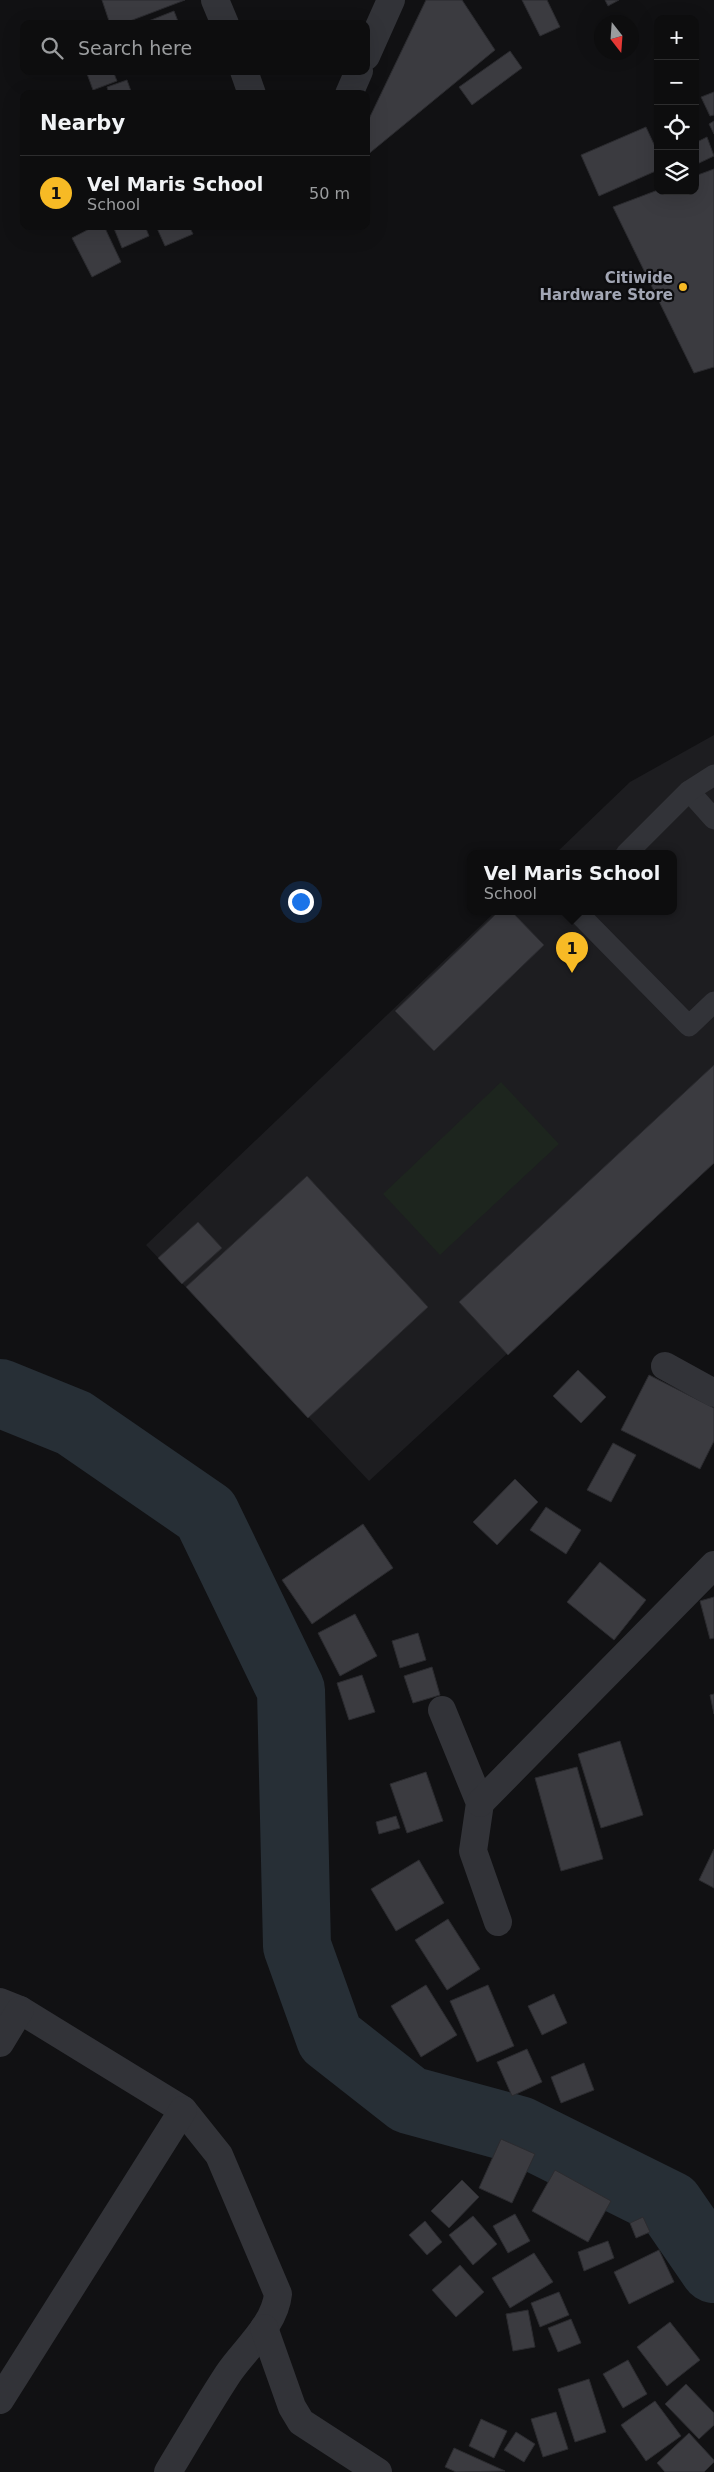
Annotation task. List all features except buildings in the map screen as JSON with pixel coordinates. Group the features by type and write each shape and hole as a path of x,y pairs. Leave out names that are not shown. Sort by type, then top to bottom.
{"street":[{"path":"215,0 223,20"},
{"path":"370,47 391,0"},
{"path":"245,75 251,90"},
{"path":"351,90 357,75"},
{"path":"665,1366 714,1393"},
{"path":"480,1803 714,1565"},
{"path":"442,1710 480,1803 473,1851 498,1922"},
{"path":"0,2043 10,2006 183,2110 218,2155 278,2294 278,2302 264,2328 229,2373 168,2472"},
{"path":"0,2400 183,2110"},
{"path":"264,2328 292,2407 301,2422 378,2472"}],"lane":[{"path":"630,850 689,791 714,775"},
{"path":"689,791 714,820"},
{"path":"580,915 689,1026 714,1002"}],"shaded area":[{"path":"714,735 714,1163 369,1481 146,1245 492,915 677,915 677,850 559,850 630,782"},
{"path":"501,1082 559,1144 440,1255 383,1194"}],"waterway":[{"path":"0,1393 74,1423 206,1514 291,1690 297,1946 330,2038 409,2100 519,2130 670,2205 714,2269"}],"place":[{"name":"Citiwide Hardware Store","path":"683,287"},
{"name":"Vel Maris School","path":"572,973"}]}
